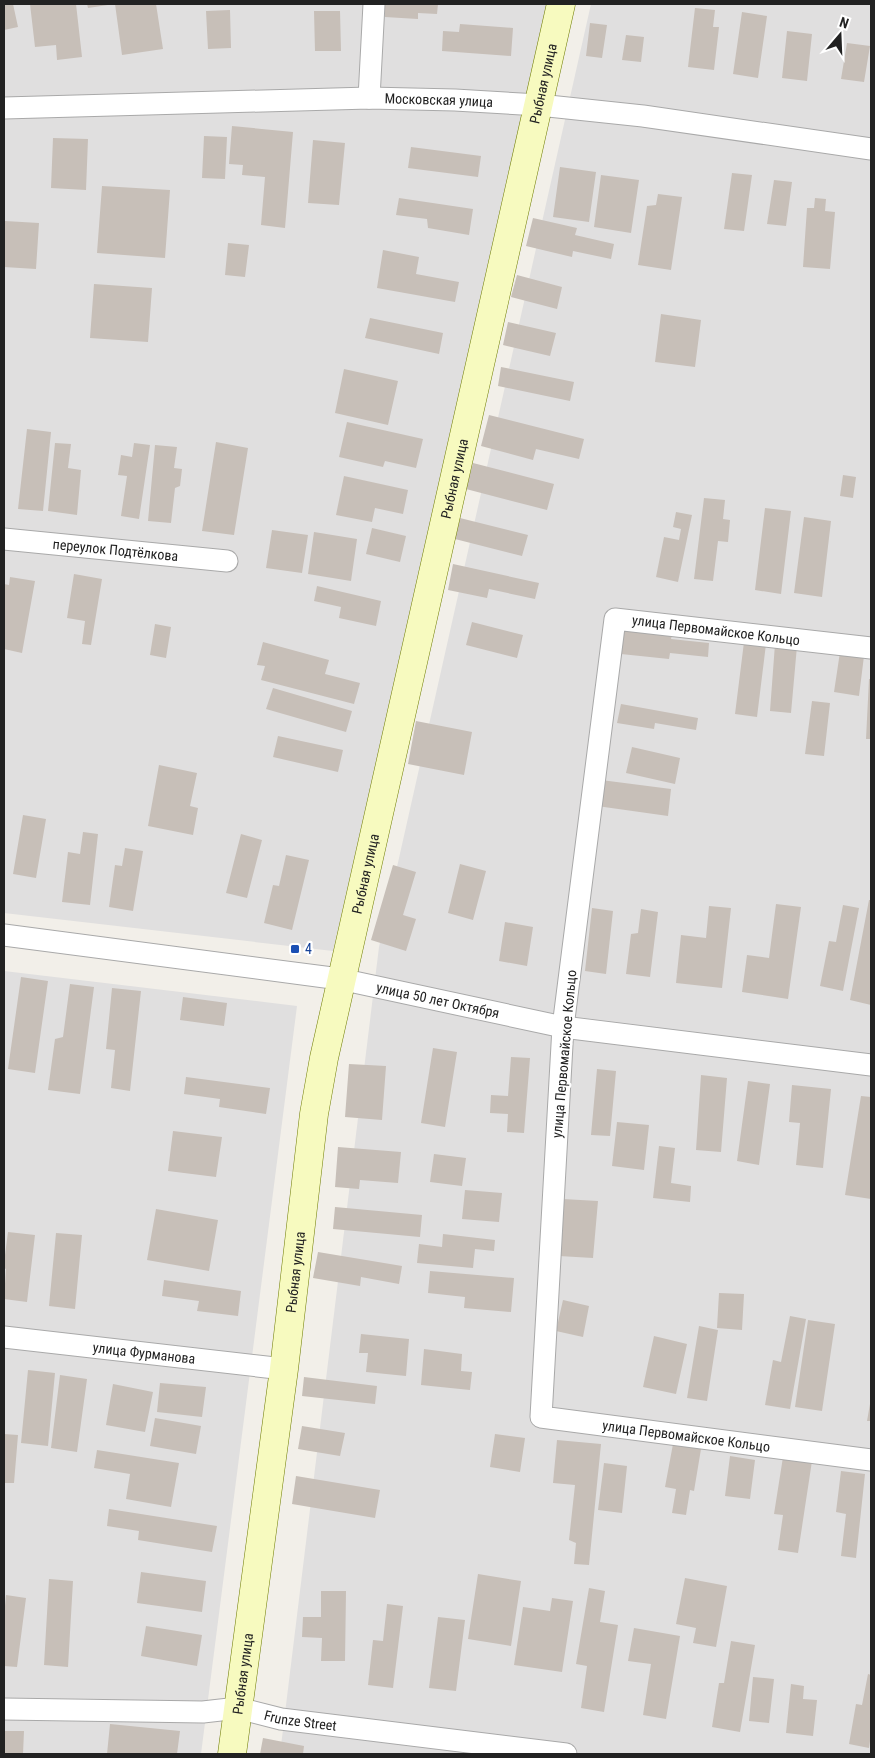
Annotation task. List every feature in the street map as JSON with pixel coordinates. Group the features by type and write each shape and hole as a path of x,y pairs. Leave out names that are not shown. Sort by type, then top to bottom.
{"street":[{"path":"369,98 374,4"},
{"name":"Рыбная улица","path":"232,1754 284,1369 314,1114 340,979 561,4"},
{"name":"Московская улица","path":"4,108 369,98 455,100 539,105 643,116 871,149"},
{"name":"переулок Подтёлкова","path":"4,539 227,561"},
{"name":"улица Первомайское Кольцо","path":"871,648 615,619 563,1027 542,1417 871,1460"},
{"name":"улица 50 лет Октября","path":"4,935 340,979 563,1027 871,1065"},
{"name":"улица Фурманова","path":"4,1337 284,1369"},
{"name":"Frunze Street","path":"4,1709 203,1712 238,1708 281,1718 566,1754"}],"shaded area":[{"path":"4,4 550,4 333,951 4,913"},
{"path":"591,4 871,4 871,1754 280,1754 379,947"},
{"path":"4,971 297,1006 201,1754 4,1754"}],"building":[{"path":"4,4 13,4 18,27 4,30"},
{"path":"30,4 76,4 82,57 57,60 56,45 35,47"},
{"path":"87,4 108,4 108,5 88,8"},
{"path":"115,4 156,4 163,49 122,55"},
{"path":"385,4 438,4 437,14 418,13 418,19 385,17"},
{"path":"695,8 715,10 713,27 719,27 714,70 688,67"},
{"path":"230,10 231,48 208,49 206,11"},
{"path":"314,11 340,11 341,51 315,51"},
{"path":"742,12 767,16 758,78 733,74"},
{"path":"590,23 607,25 602,58 586,56"},
{"path":"460,24 513,28 511,56 442,51 443,31 459,32"},
{"path":"787,31 812,34 807,81 782,78"},
{"path":"626,35 644,37 641,62 622,60"},
{"path":"847,43 870,46 864,82 841,79"},
{"path":"232,126 293,132 285,228 261,225 265,177 242,175 243,165 229,164"},
{"path":"204,136 227,137 225,179 202,178"},
{"path":"53,138 88,139 86,190 51,188"},
{"path":"313,140 345,143 339,205 308,203"},
{"path":"411,147 481,156 478,177 408,168"},
{"path":"560,167 596,172 589,222 553,217"},
{"path":"732,173 752,175 744,231 724,229"},
{"path":"601,175 639,180 631,233 594,227"},
{"path":"774,180 792,182 786,226 767,224"},
{"path":"102,186 170,190 165,258 97,253"},
{"path":"658,194 682,197 671,270 638,265 647,206 656,205"},
{"path":"399,198 473,209 469,235 428,228 427,219 396,215"},
{"path":"815,198 826,199 825,211 835,212 830,269 803,267 807,208 814,208"},
{"path":"533,218 577,228 575,235 614,244 611,259 573,251 572,257 526,246"},
{"path":"5,221 39,223 36,269 4,267"},
{"path":"228,243 249,245 245,277 225,275"},
{"path":"383,250 419,257 416,274 459,282 455,302 377,288"},
{"path":"517,275 562,287 557,309 511,297"},
{"path":"94,284 152,288 148,342 90,338"},
{"path":"661,314 701,320 695,367 655,362"},
{"path":"370,318 443,333 439,354 365,338"},
{"path":"508,322 556,333 550,356 503,345"},
{"path":"501,367 574,382 570,401 498,386"},
{"path":"344,369 398,381 388,425 335,413"},
{"path":"489,415 584,439 579,459 536,449 533,460 481,446"},
{"path":"347,422 423,439 416,468 385,461 383,467 339,457"},
{"path":"27,429 51,432 43,511 18,509"},
{"path":"216,442 248,448 234,535 202,531"},
{"path":"55,443 71,444 68,468 81,470 77,515 48,511"},
{"path":"134,443 150,445 139,519 121,516 127,476 118,475 121,455 132,457"},
{"path":"155,445 177,447 174,468 182,469 180,486 175,488 171,523 148,521"},
{"path":"473,463 554,484 547,510 466,489"},
{"path":"843,475 856,477 853,498 840,496"},
{"path":"344,476 408,490 403,514 375,508 372,522 336,515"},
{"path":"704,498 725,500 723,519 730,520 728,542 718,541 713,581 694,579"},
{"path":"765,508 791,511 781,594 755,590"},
{"path":"676,512 692,515 678,582 656,577 664,537 679,540 681,529 673,527"},
{"path":"804,517 831,521 822,597 794,593"},
{"path":"460,518 528,535 522,556 455,539"},
{"path":"372,528 406,536 400,562 366,554"},
{"path":"272,530 308,535 302,573 266,568"},
{"path":"314,532 357,539 351,581 308,574"},
{"path":"453,564 539,583 535,599 489,589 487,598 448,590"},
{"path":"74,574 102,579 91,645 82,644 85,621 67,618"},
{"path":"10,577 35,581 22,653 4,649 4,584 9,585"},
{"path":"317,586 381,601 376,626 339,618 341,607 314,601"},
{"path":"472,622 523,635 517,658 466,645"},
{"path":"155,624 171,627 166,658 150,655"},
{"path":"623,630 672,635 671,639 709,643 708,657 670,653 669,659 621,654"},
{"path":"263,642 329,660 325,674 360,683 354,704 261,680 265,666 257,665"},
{"path":"744,642 766,644 757,717 735,714"},
{"path":"775,644 797,646 791,713 770,711"},
{"path":"840,652 864,656 859,696 834,692"},
{"path":"869,679 871,679 871,739 866,739"},
{"path":"273,688 352,711 346,732 266,709"},
{"path":"812,701 830,703 824,756 805,754"},
{"path":"621,704 698,718 696,730 655,723 654,729 617,723"},
{"path":"416,721 472,732 464,775 408,764"},
{"path":"278,736 343,750 338,772 273,757"},
{"path":"632,747 680,758 675,784 626,773"},
{"path":"159,765 197,773 190,806 198,808 193,835 148,826"},
{"path":"601,780 671,789 668,816 597,806"},
{"path":"23,815 46,819 36,878 13,874"},
{"path":"83,832 98,834 90,905 62,902 68,852 80,854"},
{"path":"241,834 262,840 247,898 226,893"},
{"path":"125,848 143,851 133,911 109,907 115,865 122,866"},
{"path":"286,855 309,860 292,930 264,923 273,885 279,886"},
{"path":"460,864 486,871 473,920 448,913"},
{"path":"393,865 416,872 403,915 416,919 406,951 371,940"},
{"path":"869,900 871,900 871,1005 850,1000"},
{"path":"776,904 801,907 788,999 742,992 747,955 769,958"},
{"path":"843,905 859,908 843,991 820,986 829,941 836,942"},
{"path":"709,906 731,908 722,988 676,983 681,935 706,938"},
{"path":"592,908 613,911 606,974 585,971"},
{"path":"641,909 658,912 650,977 626,974 631,934 638,933"},
{"path":"505,922 533,927 527,966 499,961"},
{"path":"21,977 48,981 35,1073 8,1069"},
{"path":"70,984 94,987 80,1094 48,1090 55,1039 63,1037"},
{"path":"112,988 141,991 130,1091 111,1088 115,1050 106,1049"},
{"path":"183,997 227,1003 224,1026 180,1020"},
{"path":"433,1048 457,1052 445,1127 421,1123"},
{"path":"511,1057 530,1058 524,1133 507,1132 508,1114 490,1113 491,1095 508,1096"},
{"path":"349,1064 386,1066 382,1120 345,1117"},
{"path":"597,1069 616,1071 610,1136 591,1135"},
{"path":"701,1075 727,1078 721,1152 696,1150"},
{"path":"186,1077 270,1088 266,1114 219,1107 220,1099 184,1094"},
{"path":"748,1081 770,1084 759,1165 737,1161"},
{"path":"792,1085 831,1089 823,1168 796,1165 800,1123 789,1122"},
{"path":"861,1096 871,1097 871,1199 845,1195"},
{"path":"617,1122 649,1125 644,1170 612,1166"},
{"path":"173,1131 222,1137 216,1177 168,1171"},
{"path":"659,1146 675,1148 671,1183 691,1186 690,1202 653,1198"},
{"path":"338,1147 401,1152 398,1183 360,1180 359,1189 335,1187"},
{"path":"434,1154 466,1158 462,1186 430,1182"},
{"path":"465,1190 502,1193 499,1222 462,1219"},
{"path":"563,1199 598,1201 593,1258 559,1256"},
{"path":"335,1207 422,1215 420,1237 333,1229"},
{"path":"156,1209 218,1220 209,1271 147,1260"},
{"path":"8,1232 35,1235 27,1302 4,1299 6,1269 4,1268 4,1255"},
{"path":"56,1233 82,1235 75,1309 49,1306"},
{"path":"443,1234 495,1240 494,1251 475,1249 473,1268 417,1263 419,1244 442,1247"},
{"path":"318,1252 402,1266 399,1284 361,1277 360,1286 313,1278"},
{"path":"430,1271 514,1278 511,1312 464,1308 465,1297 428,1293"},
{"path":"164,1280 241,1291 238,1316 197,1311 199,1301 162,1296"},
{"path":"719,1293 744,1294 742,1330 717,1328"},
{"path":"563,1300 589,1306 583,1337 556,1331"},
{"path":"790,1316 806,1319 790,1409 765,1405 773,1360 781,1362"},
{"path":"808,1320 835,1324 822,1411 795,1407"},
{"path":"699,1326 718,1330 707,1401 687,1398"},
{"path":"361,1334 409,1339 406,1376 366,1372 368,1353 359,1353"},
{"path":"654,1336 687,1344 676,1394 643,1387"},
{"path":"424,1349 462,1354 461,1371 472,1372 470,1390 421,1385"},
{"path":"28,1370 55,1373 48,1446 21,1443"},
{"path":"60,1375 87,1379 77,1452 51,1448"},
{"path":"304,1377 377,1386 375,1404 302,1396"},
{"path":"160,1383 206,1387 202,1417 157,1412"},
{"path":"113,1384 153,1392 145,1432 106,1425"},
{"path":"870,1404 871,1421 867,1421"},
{"path":"155,1418 201,1426 196,1454 150,1446"},
{"path":"302,1426 345,1433 340,1456 298,1449"},
{"path":"4,1434 18,1435 14,1483 4,1483"},
{"path":"495,1434 525,1438 520,1472 490,1467"},
{"path":"557,1440 601,1444 589,1565 574,1564 576,1543 569,1540 575,1485 553,1483"},
{"path":"673,1444 701,1449 694,1491 690,1490 686,1515 672,1513 676,1489 665,1487"},
{"path":"97,1450 179,1463 171,1507 126,1499 130,1474 94,1468"},
{"path":"730,1456 755,1460 750,1499 725,1496"},
{"path":"783,1457 812,1461 798,1553 778,1550 783,1515 774,1514"},
{"path":"604,1463 627,1466 622,1513 598,1510"},
{"path":"841,1471 865,1474 856,1558 841,1556 846,1514 836,1512"},
{"path":"296,1476 380,1490 375,1518 292,1504"},
{"path":"109,1509 217,1526 212,1552 138,1540 139,1531 107,1526"},
{"path":"141,1572 206,1581 202,1612 137,1603"},
{"path":"478,1574 521,1581 511,1646 468,1639"},
{"path":"685,1578 727,1586 716,1647 693,1643 696,1628 676,1624"},
{"path":"49,1579 73,1581 68,1667 44,1665"},
{"path":"589,1588 605,1591 600,1622 618,1625 604,1712 581,1708 587,1666 576,1664"},
{"path":"321,1591 346,1591 345,1661 321,1661 322,1638 302,1637 303,1617 321,1617"},
{"path":"6,1595 26,1598 17,1667 4,1666"},
{"path":"552,1598 573,1601 562,1672 514,1665 523,1607 550,1611"},
{"path":"387,1604 403,1606 393,1688 368,1685 373,1640 383,1641"},
{"path":"438,1617 465,1620 456,1691 429,1688"},
{"path":"146,1626 202,1635 197,1666 141,1656"},
{"path":"634,1628 680,1636 666,1719 643,1715 651,1664 628,1661"},
{"path":"731,1641 755,1645 740,1732 712,1727 719,1683 724,1683"},
{"path":"868,1674 871,1675 871,1734 869,1748 849,1744 856,1704 862,1705"},
{"path":"753,1677 774,1679 769,1723 749,1721"},
{"path":"791,1684 804,1686 803,1699 817,1700 813,1736 786,1733"},
{"path":"110,1724 180,1731 177,1754 107,1754"},
{"path":"4,1731 24,1731 23,1754 4,1754"},
{"path":"263,1738 304,1746 303,1754 260,1754"}],"place":[{"name":"4","path":"295,949"}]}
